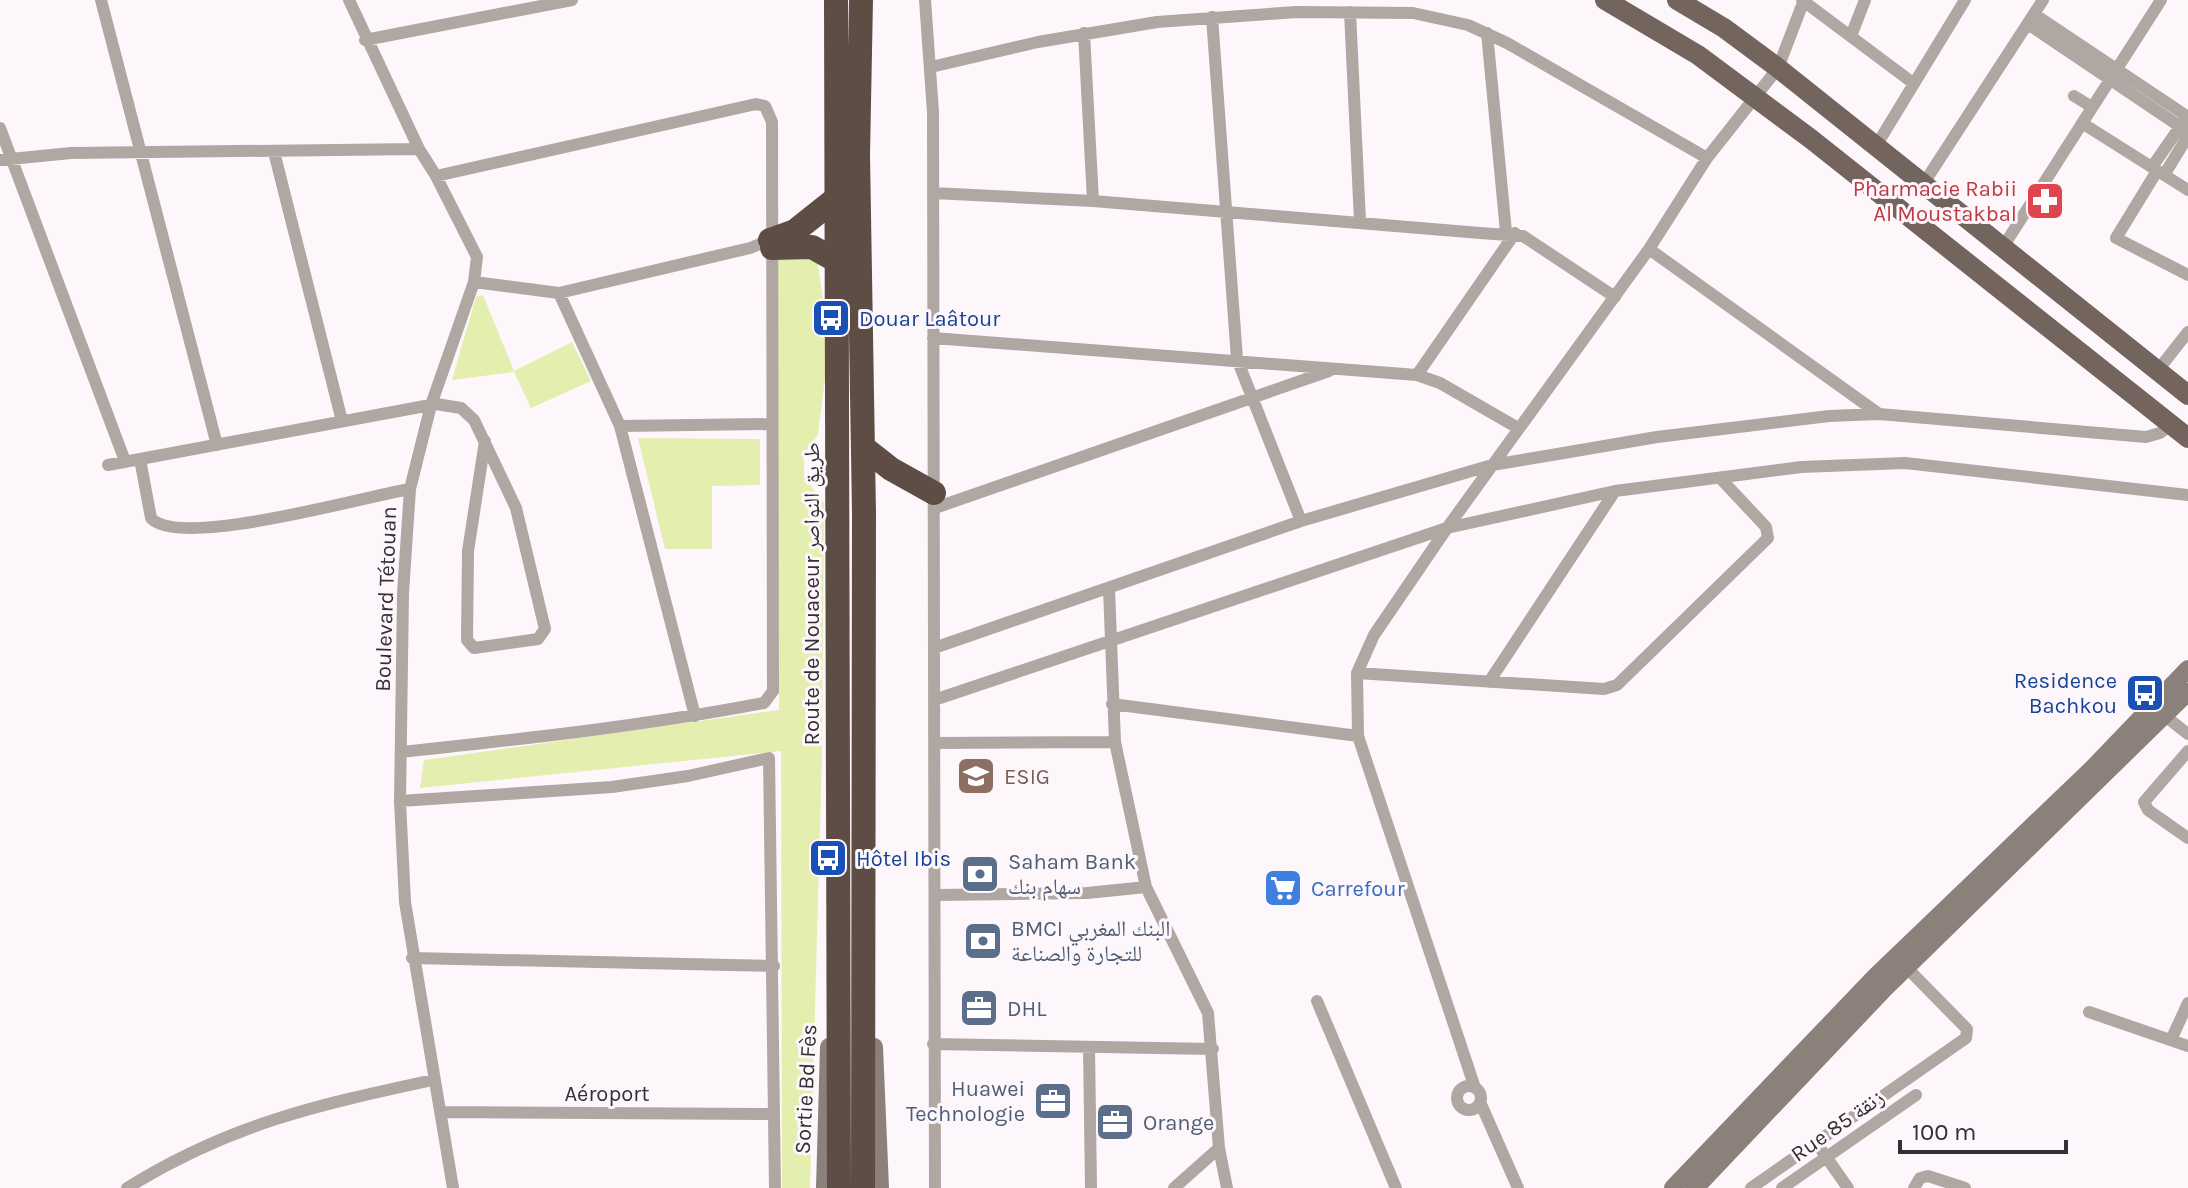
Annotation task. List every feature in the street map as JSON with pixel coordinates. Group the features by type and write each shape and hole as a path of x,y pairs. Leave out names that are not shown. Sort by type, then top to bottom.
{"highway":[{"name":"Route de Nouaceur طريق النواصر","path":"836,0 834,200 838,370 839,1188"},
{"path":"861,0 858,201 863,447 863,1188"},
{"path":"763,245 795,231 834,200"},
{"path":"763,245 812,247 835,260"},
{"path":"863,447 939,502"},
{"path":"863,490 881,484 897,486 939,502"}],"main road":[{"path":"1605,0 1670,37 1754,96 2188,438"},
{"path":"1677,0 1724,28 1778,68 2188,395"},
{"path":"1673,1188 1876,976 2092,769 2188,669"},
{"path":"1695,1188 1885,988 1908,969 2188,692"},
{"path":"863,987 870,1004 874,1046 880,1188"},
{"name":"Sortie Bd Fès","path":"825,1188 827,1059 837,993"}],"street":[{"path":"101,0 217,445"},
{"name":"Boulevard Tétouan","path":"349,0 365,40 419,149 473,247 477,268 431,405 410,489 404,555 400,801 412,958 453,1188"},
{"path":"365,40 572,0"},
{"path":"925,0 931,67 933,338 939,502 934,648 935,1188"},
{"path":"1518,1188 1475,1088 1358,736 1357,673 1374,635 1447,528 1649,249 1707,158 1778,68 1803,0 1913,83"},
{"path":"1851,36 1865,0"},
{"path":"1876,146 1965,0"},
{"path":"1924,183 2043,0"},
{"path":"2003,247 2161,0"},
{"path":"1350,12 1360,221"},
{"path":"931,67 1084,33 1212,17 1413,13 1468,25 1487,33 1707,158"},
{"path":"1212,17 1237,359 1301,521"},
{"path":"2031,19 2187,124 2116,238 2188,275"},
{"path":"1084,33 1093,201"},
{"path":"1417,375 1511,232 1487,33"},
{"path":"2074,96 2092,107"},
{"path":"401,752 571,734 695,716 764,703 773,691 772,424 763,245 772,122 765,106 756,104 436,176"},
{"path":"2082,123 2188,190"},
{"path":"0,128 6,159 125,461"},
{"path":"6,159 71,153 419,149"},
{"path":"274,152 342,421"},
{"path":"933,193 1093,201 1480,233 1511,232 1615,297"},
{"path":"474,282 559,293 763,245"},
{"path":"1649,249 1879,414"},
{"path":"559,293 620,426 695,716"},
{"path":"2158,370 2188,332"},
{"path":"933,338 1417,375 1440,383 1518,428"},
{"path":"939,502 1331,370"},
{"path":"108,465 431,405 453,405 467,411 485,441 516,508 545,633 538,639 474,648 467,640 468,551 485,441"},
{"path":"934,648 1301,521 1492,465 1657,437 1829,416 1879,414 2146,437 2160,433 2171,425"},
{"path":"620,426 772,424"},
{"path":"140,459 151,518 169,528 256,521 410,489"},
{"path":"934,700 1447,528 1615,491 1801,467 1905,463 2188,495"},
{"path":"1357,673 1604,689 1621,681 1768,538 1766,527 1720,478"},
{"path":"1489,682 1615,491"},
{"path":"1109,589 1115,742 1146,887 1208,1013 1219,1148 1227,1188"},
{"path":"1112,704 1358,736"},
{"path":"2165,716 2188,734"},
{"path":"936,743 1115,742"},
{"path":"2188,751 2144,802 2148,810 2188,838"},
{"path":"400,801 612,787 688,776 766,756 771,765 775,1188"},
{"path":"936,895 1087,893 1146,887"},
{"path":"412,958 774,966"},
{"path":"1751,1188 1817,1145 1968,1035 1967,1029 1908,969"},
{"path":"1317,1001 1396,1188"},
{"path":"2171,1040 2188,1003"},
{"path":"2089,1012 2188,1046"},
{"path":"933,1044 1213,1049"},
{"path":"1089,1047 1091,1188"},
{"path":"134,1186 212,1142 264,1121 305,1108 433,1080"},
{"path":"1475,1088 1461,1089 1458,1104 1469,1111 1480,1102"},
{"name":"Rue 85 زنقة","path":"1782,1188 1916,1095"},
{"name":"Aéroport","path":"440,1112 773,1114"},
{"path":"1817,1145 1848,1188"},
{"path":"1174,1188 1219,1148"},
{"path":"1914,1188 1920,1178 1928,1176 1965,1188"}],"green space":[{"path":"777,256 817,256 829,348 818,434 804,455 804,477 824,503 822,755 810,1188 782,1188 781,751 420,788 424,760 779,710"},
{"path":"483,295 514,371 572,342 591,381 531,408 514,372 452,380 476,297"},
{"path":"638,438 760,439 760,485 712,486 712,549 665,549"}],"place":[{"name":"Pharmacie Rabii Al Moustakbal","path":"2045,201"},
{"name":"Douar Laâtour","path":"831,318"},
{"name":"Residence Bachkou","path":"2145,693"},
{"name":"ESIG","path":"976,776"},
{"name":"Hôtel Ibis","path":"828,858"},
{"name":"Saham Bank سهام بنك","path":"980,874"},
{"name":"Carrefour","path":"1283,888"},
{"name":"BMCI البنك المغربي للتجارة والصناعة","path":"983,941"},
{"name":"DHL","path":"979,1008"},
{"name":"Huawei Technologie","path":"1053,1101"},
{"name":"Orange","path":"1115,1122"}]}
